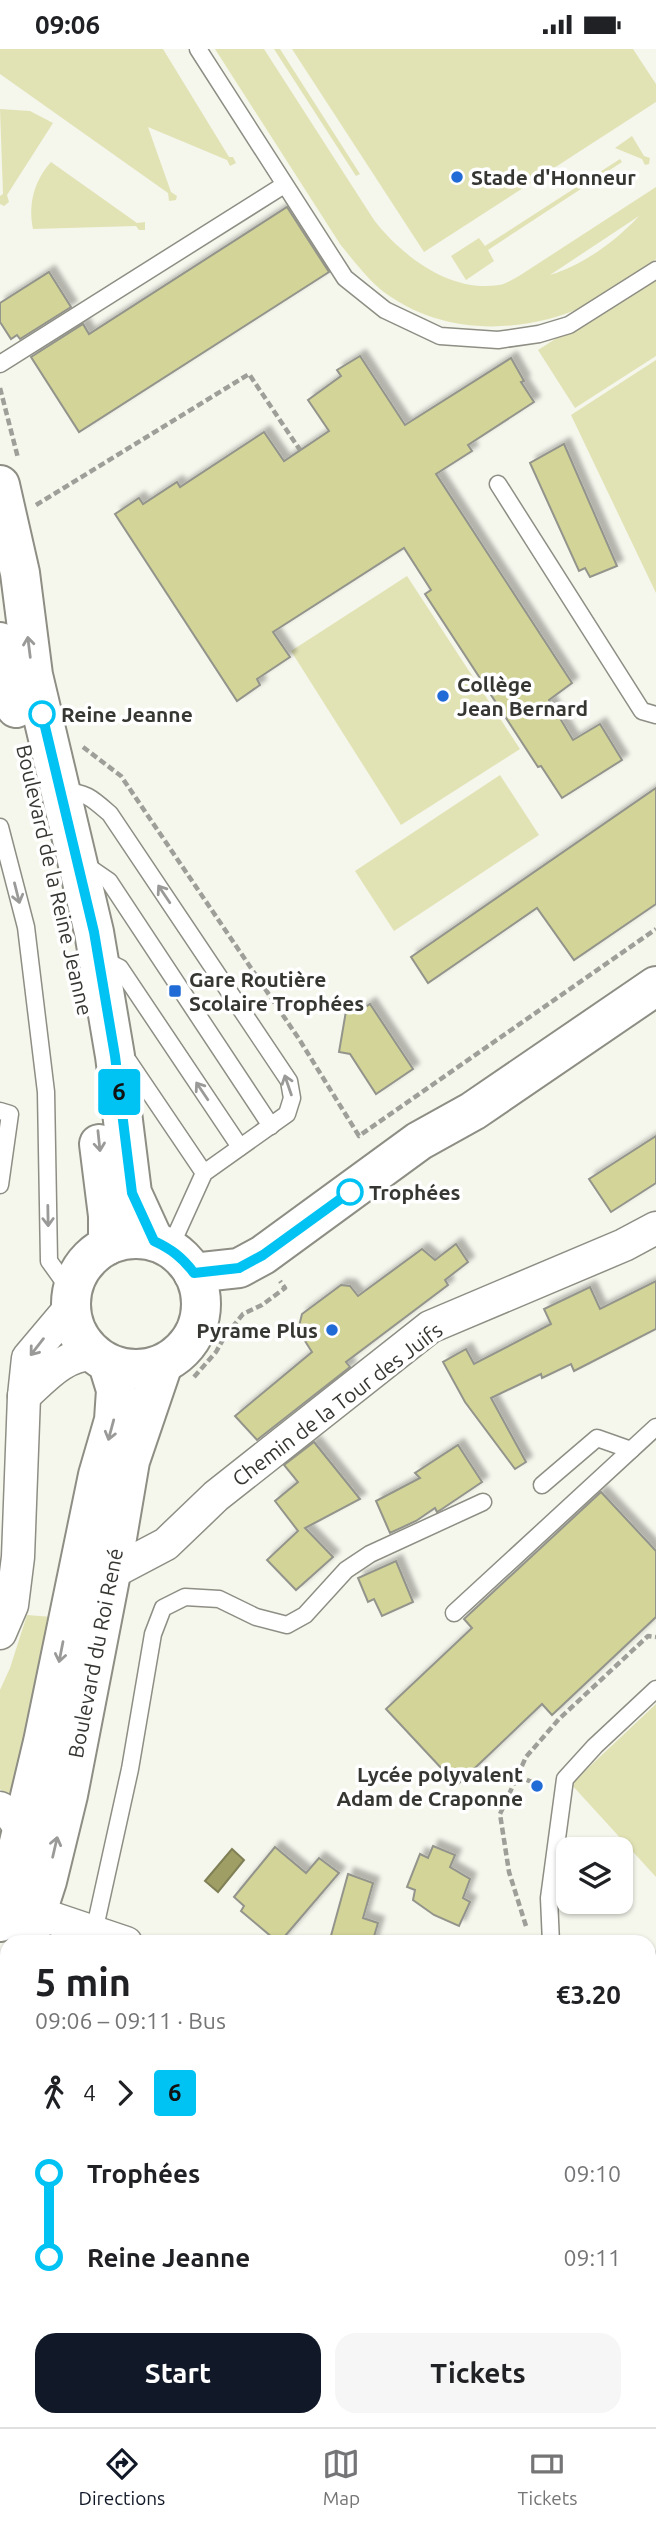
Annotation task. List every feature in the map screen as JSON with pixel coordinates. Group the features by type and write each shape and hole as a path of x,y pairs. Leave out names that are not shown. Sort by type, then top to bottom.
{"main road":[{"name":"Boulevard de la Reine Jeanne","path":"0,485 20,573 33,675 99,963 115,1056 132,1193 180,1268"},
{"name":"Boulevard de la Reine Jeanne","path":"0,642 72,935 84,999 108,1216 108,1245"},
{"path":"180,1268 198,1326 190,1342 178,1355 178,1372 126,1369 101,1359 82,1341 74,1325 71,1300 78,1273 90,1257 108,1245 122,1240 138,1239 180,1268 245,1287 276,1275 436,1161 472,1111 656,986"},
{"name":"Boulevard du Roi René","path":"0,1921 11,1819 114,1420 116,1389 101,1359"},
{"name":"Boulevard du Roi René","path":"32,1928 47,1881 68,1795 131,1461 178,1372"}],"street":[{"name":"Chemin de la Tour des Juifs","path":"111,1573 166,1544 216,1496 430,1327 624,1245 656,1228"},
{"path":"0,1633 12,1605 18,1557 28,1357 71,1300"},
{"path":"24,1396 60,1363 80,1354 101,1359"},
{"path":"32,1928 100,1935"}],"lane":[{"path":"198,49 345,278 385,310 440,336 498,340 569,325 656,270"},
{"path":"0,363 284,185"},
{"path":"498,484 642,711 656,715"},
{"path":"60,790 80,792 93,798 110,814 289,1081 292,1098 287,1114 204,1173 180,1268"},
{"path":"0,827 26,927 46,1092 49,1261 71,1300"},
{"path":"79,871 93,870 109,881 271,1126"},
{"path":"99,963 120,968 240,1147"},
{"path":"115,1056 129,1062 204,1173"},
{"path":"0,1111 10,1114 0,1185"},
{"path":"454,1613 656,1427"},
{"path":"542,1485 597,1439 631,1450"},
{"path":"94,1933 130,1769 153,1634 163,1608 185,1597 219,1599 256,1617 287,1625 305,1615 346,1570 370,1554 484,1502"},
{"path":"551,1935 549,1898 565,1779 595,1746 656,1689"}],"path":[{"path":"29,509 249,374 300,450"},
{"path":"81,745 121,776 299,1039 359,1136 656,929"},
{"path":"178,1372 216,1352 243,1314 262,1305 285,1288"},
{"path":"529,1934 509,1872 500,1814 526,1757 559,1719 648,1636 656,1637"},
{"path":"517,1776 535,1782"}],"green space":[{"path":"0,49 163,49 229,157 233,157 236,163 230,166 227,160 148,127 171,192 177,196 176,200 169,201 168,193 0,74"},
{"path":"215,49 264,49 385,233 429,269 463,283 481,286 499,285 509,281 656,187 656,259 627,283 594,302 559,316 522,324 485,326 448,321 412,309 380,289 340,244","holes":["639,216 587,259 550,275"]},
{"path":"274,49 280,49 360,174 356,176"},
{"name":"Stade d'Honneur","path":"292,49 633,49 656,84 656,102 424,252"},
{"path":"0,109 30,111 53,123 7,195 9,202 4,206 0,204 0,196 3,194"},
{"path":"632,136 644,156 650,158 649,164 645,165 642,159 615,148"},
{"path":"620,159 622,162 488,250 494,261 466,280 451,256 479,238 485,246"},
{"path":"51,162 137,223 145,222 145,230 139,230 136,226 33,229 31,211 34,193 40,177"},
{"path":"656,275 656,356 575,408 538,350"},
{"path":"656,360 656,593 571,415"},
{"path":"407,576 520,749 401,825 291,651"},
{"path":"500,775 539,835 394,931 355,871"},
{"path":"27,1615 52,1617 12,1799 0,1789 0,1690"},
{"path":"656,1704 656,1877 633,1852 633,1837 619,1837 571,1784"}],"shaded area":[{"path":"232,1849 244,1860 218,1892 205,1881"}],"building":[{"path":"287,207 329,272 79,432 31,357 83,324 89,334"},
{"path":"49,272 71,307 20,339 17,335 11,339 0,322 0,303"},
{"path":"360,356 405,425 511,358 524,381 521,382 534,402 468,445 472,451 436,474 572,683 549,700 573,740 600,724 622,760 562,798 541,766 538,767 425,594 431,590 404,548 273,632 290,657 257,679 260,685 237,701 115,514 139,498 143,504 177,482 180,487 264,432 284,461 329,431 308,400 341,376 337,370"},
{"path":"564,444 617,566 590,577 585,568 579,571 530,463"},
{"path":"656,788 656,904 574,960 537,908 428,983 411,957"},
{"path":"370,1004 413,1069 376,1094 350,1054 339,1052 346,1011 358,1012"},
{"path":"656,1136 656,1183 611,1212 589,1179"},
{"path":"456,1244 468,1262 445,1280 448,1285 346,1362 350,1367 257,1440 235,1416 312,1352 298,1330 302,1314 341,1285 350,1286 358,1296 422,1249 435,1260"},
{"path":"656,1281 656,1329 574,1371 571,1364 542,1378 541,1374 491,1398 526,1462 515,1469 465,1402 443,1362 466,1349 474,1364 551,1324 544,1309 590,1287 600,1309"},
{"path":"314,1442 360,1499 305,1528 333,1557 296,1590 267,1560 298,1531 275,1501 298,1482 284,1465"},
{"path":"458,1445 482,1482 437,1512 435,1508 416,1521 390,1533 376,1501 420,1478 415,1473"},
{"path":"601,1492 656,1551 656,1617 552,1715 542,1704 457,1785 386,1709 472,1628 464,1619"},
{"path":"396,1561 413,1602 382,1616 374,1599 368,1602 358,1578"},
{"path":"433,1846 455,1855 450,1867 470,1879 463,1898 470,1902 459,1926 434,1915 413,1900 415,1890 407,1887 420,1854 428,1858"},
{"path":"275,1847 306,1873 319,1858 339,1873 286,1935 270,1935 241,1911 244,1906 234,1897"},
{"path":"348,1874 373,1883 363,1918 378,1923 374,1935 331,1935"}],"bus line":[{"name":"6","path":"42,714 94,932 115,1056 132,1193 154,1241 183,1258 194,1273 239,1268 263,1255 350,1192"}],"place":[{"name":"Stade d'Honneur","path":"457,177"},
{"name":"Collège Jean Bernard","path":"443,696"},
{"name":"Reine Jeanne","path":"42,714"},
{"name":"Gare Routière Scolaire Trophées","path":"175,991"},
{"name":"Trophées","path":"350,1192"},
{"name":"Pyrame Plus","path":"332,1330"},
{"name":"Lycée polyvalent Adam de Craponne","path":"537,1786"}]}
